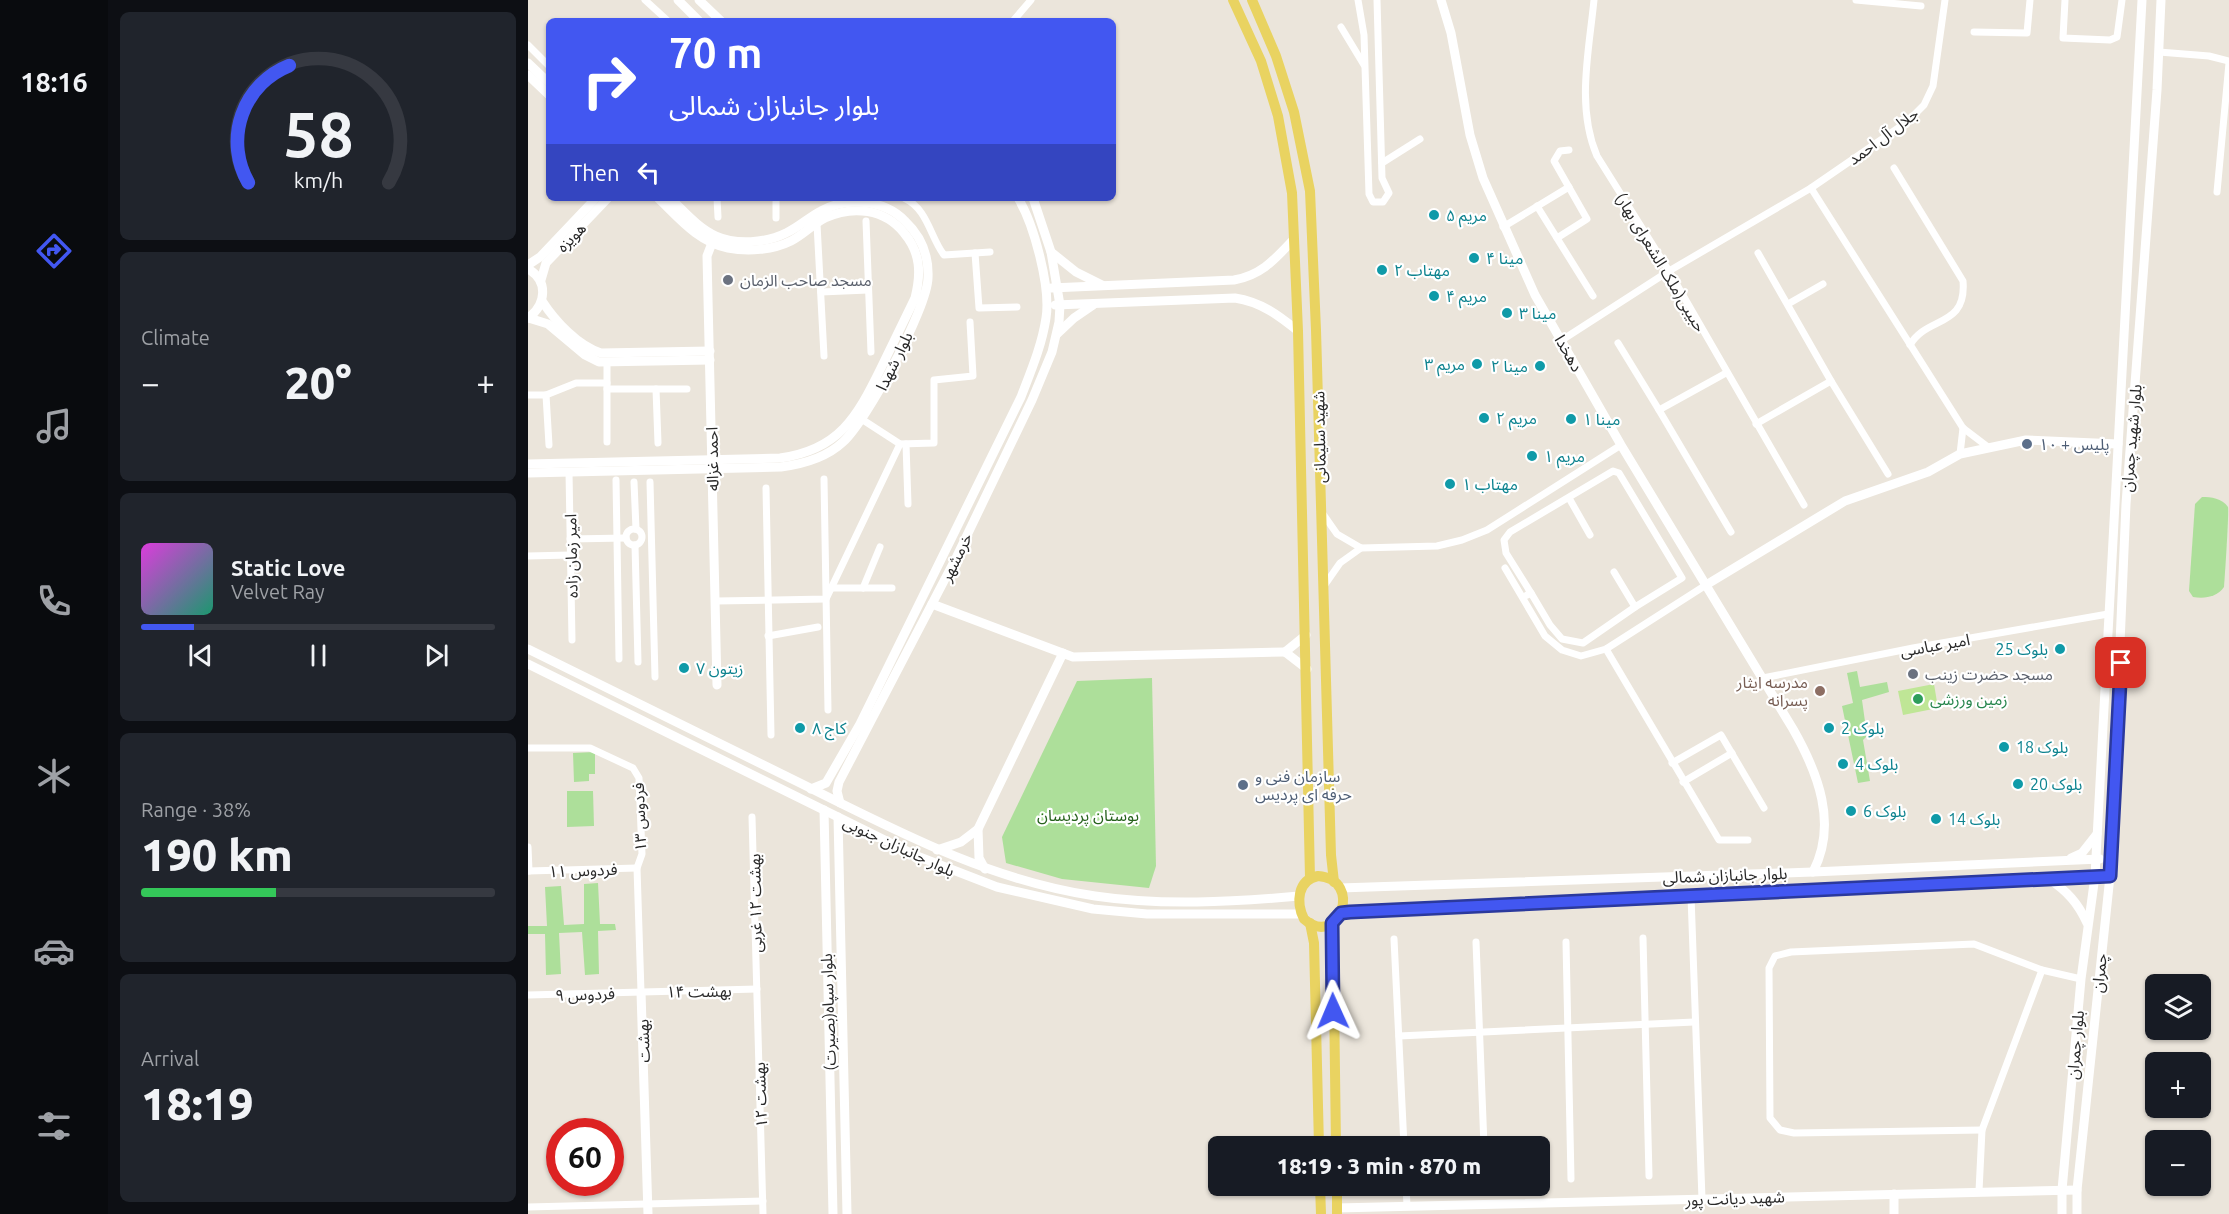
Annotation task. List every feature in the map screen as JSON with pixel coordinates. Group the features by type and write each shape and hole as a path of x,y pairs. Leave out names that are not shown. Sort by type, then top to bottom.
{"main road":[{"path":"678,0 696,18"},
{"path":"699,0 718,18"},
{"name":"شهید سلیمانی","path":"1233,0 1261,61 1278,116 1292,193 1307,669 1310,878"},
{"name":"شهید سلیمانی","path":"1252,0 1276,56 1294,112 1310,191 1330,855 1337,885"},
{"name":"دهخدا","path":"1442,0 1452,33 1470,135 1503,227 1535,295 1621,445 1803,746 1820,786 1824,835 1819,861 1813,872"},
{"name":"بلوار شهید چمران","path":"2095,876 2142,0"},
{"name":"بلوار شهید چمران","path":"2110,876 2126,504 2161,0"},
{"path":"530,72 546,81"},
{"path":"530,72 546,91"},
{"name":"هویزه","path":"528,267 593,201"},
{"name":"هویزه","path":"541,280 546,263 605,201"},
{"name":"بلوار شهدا","path":"661,201 696,234 713,239"},
{"name":"بلوار شهدا","path":"673,201 713,239 729,249 770,248 791,241 829,207 864,201 885,207 904,219 918,236 927,257 928,279 923,301 906,326 863,405 836,437 801,455 712,464"},
{"name":"خرمشهر","path":"826,783 882,681 1021,397 1036,358 1047,315 1046,305 1033,232 1019,201"},
{"name":"خرمشهر","path":"837,787 932,604 1032,400 1056,336 1060,305 1051,252 1034,201"},
{"name":"بلوار شهدا","path":"803,228 817,224 829,207"},
{"name":"احمد غزاله","path":"713,239 707,256 717,685"},
{"path":"1044,288 1234,280 1250,277 1266,269 1294,239"},
{"path":"1051,252 1076,272 1104,286"},
{"path":"528,267 541,280 542,301 553,318 590,348 601,353 710,356"},
{"path":"1046,305 1235,298 1252,301 1268,309 1298,331"},
{"path":"542,301 528,318 548,324 591,359 607,362 710,356"},
{"path":"1056,336 1074,318 1095,304"},
{"name":"بلوار شهدا","path":"528,464 568,467 803,464 841,444 863,420 906,326"},
{"path":"1706,585 1845,501 1928,472 1960,454 2025,440 2118,444"},
{"name":"بلوار شهدا","path":"528,472 568,467"},
{"path":"932,604 1073,657 1285,652 1306,635"},
{"path":"2108,614 2121,627"},
{"name":"بلوار جانبازان جنوبی","path":"528,649 937,850 985,869 1095,896 1148,901 1200,902 1299,896"},
{"path":"937,850 961,842 978,829 1063,652"},
{"path":"1285,652 1307,669"},
{"name":"بلوار جانبازان جنوبی","path":"528,664 956,873 1045,899 1093,909 1147,914 1301,914"},
{"path":"811,789 826,783 830,788 837,787 840,803"},
{"name":"بلوار سپاه(بصیرت)","path":"824,810 833,1214"},
{"name":"بلوار سپاه(بصیرت)","path":"838,817 841,1037 847,1214"},
{"path":"978,829 979,858 985,869"},
{"path":"2065,861 2082,853 2097,834"},
{"name":"بلوار جانبازان شمالی","path":"1337,885 1813,872 2111,859"},
{"path":"1322,876 1337,885 1343,903 1341,913 1332,923 1318,926 1310,923 1301,914 1299,896 1310,878 1322,876"},
{"name":"بلوار چمران","path":"2062,1214 2062,1190 2081,978 2095,876"},
{"name":"بلوار جانبازان شمالی","path":"1341,913 2110,876"},
{"name":"چمران","path":"2077,1214 2077,1190 2110,876"},
{"path":"2049,879 2065,890 2077,903 2088,925"},
{"path":"1310,923 1314,943 1319,1136"},
{"path":"1332,923 1336,1136"},
{"name":"بهشت","path":"641,992 648,1214"},
{"path":"829,1037 841,1037"},
{"name":"شهید دیانت پور","path":"1337,1211 1407,1206 2077,1190"},
{"path":"1894,1194 1894,1214"},
{"path":"1320,1196 1321,1214"},
{"path":"1524,1203 1524,1214"}],"street":[{"path":"645,0 665,18"},
{"path":"1016,18 1031,0"},
{"path":"1358,0 1364,34 1369,194 1373,202 1383,202 1389,193 1382,178 1377,0"},
{"name":"حبیبی(ملک الشعرای بهار)","path":"1593,0 1586,89 1586,120 1590,138 1607,172 1669,271 1804,505"},
{"path":"1856,0 1921,6"},
{"name":"جلال آل احمد","path":"1562,339 1669,271 1811,188 1907,122 1924,105 1933,87 1945,0"},
{"path":"1974,32 2027,33 2030,0"},
{"path":"2065,0 2063,38 2110,40 2117,37 2120,30 2122,0"},
{"path":"1341,27 1365,67"},
{"path":"528,45 546,63"},
{"path":"2159,52 2209,56 2229,62 2217,192"},
{"path":"1382,163 1420,139"},
{"path":"1557,238 1587,219 1554,161 1560,151 1569,150"},
{"path":"1894,168 1964,281 1964,297 1951,317 1914,339 1911,345"},
{"path":"1503,227 1569,187"},
{"path":"1811,188 1963,428 1988,447"},
{"path":"717,201 718,217"},
{"path":"776,201 776,218"},
{"path":"910,201 924,217 945,255 990,252"},
{"path":"1537,206 1593,296"},
{"path":"866,221 871,352"},
{"path":"817,224 824,356"},
{"path":"975,253 979,308 1017,307"},
{"path":"1758,253 1831,381 1888,474"},
{"path":"1788,304 1823,284"},
{"path":"821,292 868,290"},
{"path":"863,420 903,444 934,443 934,380 973,376 970,322"},
{"path":"1618,343 1731,532"},
{"path":"607,362 607,442"},
{"path":"1659,410 1726,372"},
{"path":"1756,424 1831,381"},
{"path":"528,395 546,395 576,383 656,389 687,388"},
{"path":"656,389 658,443"},
{"path":"546,395 549,445"},
{"path":"1960,454 1963,428"},
{"path":"903,444 908,504"},
{"path":"826,598 903,444"},
{"path":"1320,508 1337,534 1361,548 1437,546 1462,540 1486,530 1621,445"},
{"name":"امیر زمان زاده","path":"568,467 572,640"},
{"path":"1613,471 1619,473 1682,578 1583,643 1562,639 1550,625 1531,593 1506,553 1504,540 1510,532 1613,471"},
{"path":"824,479 828,711"},
{"path":"616,480 619,659"},
{"path":"634,482 636,530 642,537"},
{"path":"650,482 655,677"},
{"path":"766,488 771,735"},
{"path":"1569,498 1590,535"},
{"path":"626,538 629,531 636,530"},
{"path":"638,662 635,545 642,537 652,537"},
{"path":"570,539 626,538"},
{"path":"626,538 630,544 635,545"},
{"path":"863,588 880,547"},
{"path":"1322,588 1340,563 1361,548"},
{"path":"528,556 570,555"},
{"path":"1505,568 1545,636 1562,650 1581,656 1606,649 1706,585"},
{"path":"1614,572 1635,607"},
{"path":"832,588 892,588"},
{"path":"1523,598 1531,593"},
{"path":"716,601 826,598"},
{"name":"امیر عباسی","path":"1763,678 1913,648 2108,614"},
{"path":"768,636 818,627"},
{"path":"1606,649 1719,840 1748,840"},
{"path":"1672,764 1721,735 1764,808"},
{"name":"فردوس ۱۳","path":"528,748 590,748 633,768 640,784 642,854 637,868"},
{"path":"1683,782 1732,753"},
{"name":"بهشت ۱۲ غربی","path":"753,817 757,989"},
{"path":"528,847 529,871"},
{"name":"فردوس ۱۱","path":"529,871 637,868"},
{"name":"بهشت","path":"637,868 641,992"},
{"path":"1691,896 1702,1199"},
{"path":"1643,938 1649,1176"},
{"path":"1394,939 1404,1136"},
{"path":"1476,942 1484,1136"},
{"path":"1566,942 1571,1179"},
{"path":"1982,1130 1794,1133 1780,1130 1770,1118 1769,968 1775,956 1791,952 1974,944 2042,970 2081,978"},
{"path":"1978,1191 1982,1130 2042,970"},
{"name":"بهشت ۱۴","path":"641,992 757,989"},
{"name":"بهشت ۱۲","path":"757,989 763,1214"},
{"name":"فردوس ۹","path":"528,995 641,992"},
{"path":"1399,1036 1694,1022"},
{"path":"1407,1196 1407,1206"},
{"path":"528,1207 539,1210 763,1201"}],"green space":[{"path":"2202,497 2220,500 2228,507 2228,512 2224,587 2214,595 2202,598 2193,597 2189,591 2195,504"},
{"path":"1857,671 1860,687 1887,682 1889,692 1862,700 1867,736 1863,740 1870,781 1858,783 1842,706 1853,703 1847,673"},
{"name":"بوستان پردیسان","path":"1152,678 1156,866 1149,888 1062,879 1006,863 1002,837 1077,681"},
{"name":"زمین ورزشی","path":"1934,684 1938,708 1903,715 1898,691"},
{"path":"595,752 595,774 589,774 589,781 574,782 573,753"},
{"path":"567,791 593,791 594,826 567,827"},
{"path":"598,883 600,924 615,924 616,930 598,931 599,974 585,975 582,932 559,933 561,974 546,975 545,934 528,934 528,926 547,926 545,887 561,886 564,925 584,924 584,884"}],"place":[{"name":"مریم ۵","path":"1434,215"},
{"name":"مینا ۴","path":"1474,258"},
{"name":"مهتاب ۲","path":"1382,270"},
{"name":"مسجد صاحب الزمان","path":"728,280"},
{"name":"مریم ۴","path":"1434,296"},
{"name":"مینا ۳","path":"1507,313"},
{"name":"مریم ۳","path":"1477,364"},
{"name":"مینا ۲","path":"1540,366"},
{"name":"مریم ۲","path":"1484,418"},
{"name":"مینا ۱","path":"1571,419"},
{"name":"پلیس + ۱۰","path":"2027,444"},
{"name":"مریم ۱","path":"1532,456"},
{"name":"مهتاب ۱","path":"1450,484"},
{"name":"بلوک 25","path":"2060,649"},
{"name":"زیتون ۷","path":"684,668"},
{"name":"مسجد حضرت زینب","path":"1913,674"},
{"name":"مدرسه ایثار پسرانه","path":"1820,691"},
{"name":"زمین ورزشی","path":"1918,699"},
{"name":"کاج ۸","path":"800,728"},
{"name":"بلوک 2","path":"1829,728"},
{"name":"بلوک 18","path":"2004,747"},
{"name":"بلوک 4","path":"1843,764"},
{"name":"بلوک 20","path":"2018,784"},
{"name":"سازمان فنی و حرفه ای پردیس","path":"1243,785"},
{"name":"بلوک 6","path":"1851,811"},
{"name":"بلوک 14","path":"1936,819"}],"route":[{"path":"1333,1011 1332,923 1341,913 2110,876 2121,663"}]}
